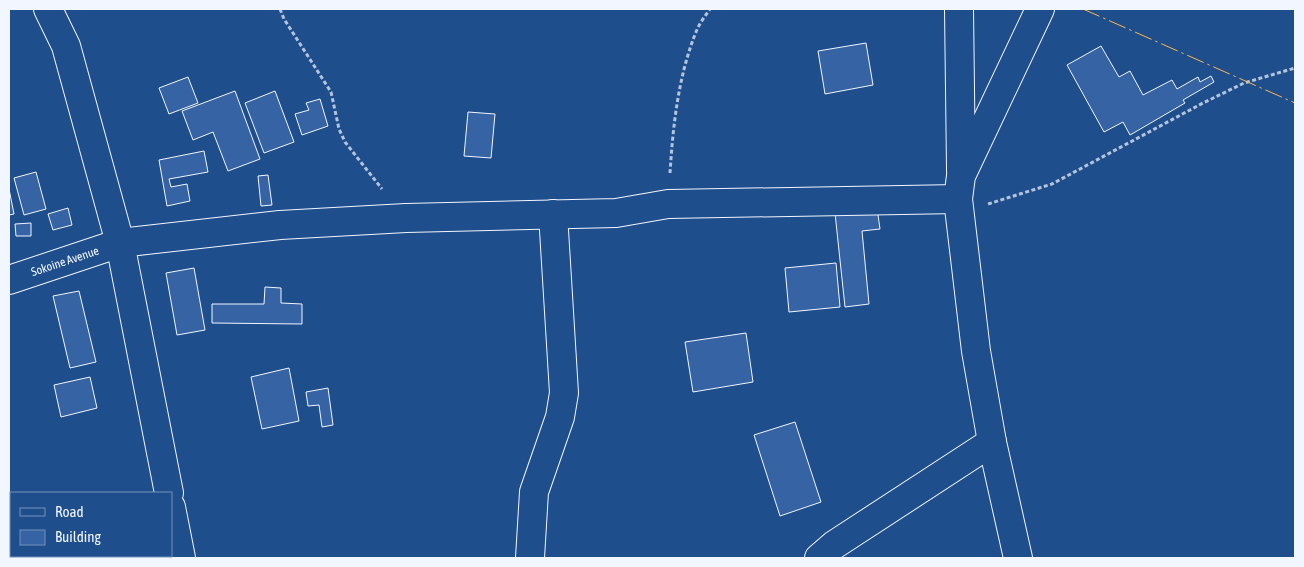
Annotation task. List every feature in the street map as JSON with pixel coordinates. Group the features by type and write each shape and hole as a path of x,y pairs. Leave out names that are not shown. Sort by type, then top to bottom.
{"street":[{"path":"48,9 66,46 120,243 169,492"},
{"path":"959,9 959,195 976,351 992,442 1018,558"},
{"path":"959,195 1040,9"},
{"name":"Sokoine Avenue","path":"9,280 120,243 280,225 406,218 616,213 668,204 959,195"},
{"path":"530,558 534,492 560,418 564,392 553,214"},
{"path":"819,558 834,545 992,442"},
{"path":"172,512 181,558"}],"path":[{"path":"280,9 331,92 339,129 345,142 406,218"},
{"path":"668,204 673,126 683,73 696,31 710,9"},
{"path":"959,195 996,202 1052,184 1203,103 1244,84 1295,68"}],"building":[{"path":"866,43 873,85 825,94 818,51"},
{"path":"1101,46 1119,77 1130,71 1143,95 1172,80 1177,89 1198,77 1200,82 1211,76 1214,82 1183,100 1185,103 1130,135 1123,122 1104,132 1067,65"},
{"path":"188,77 198,103 169,114 159,88"},
{"path":"235,91 260,159 228,171 213,132 193,140 182,111"},
{"path":"275,91 294,142 264,153 245,103"},
{"path":"320,99 328,126 302,135 295,114 309,110 306,103"},
{"path":"468,112 495,114 491,158 464,156"},
{"path":"204,151 208,172 169,179 171,187 187,184 190,201 167,206 159,160"},
{"path":"36,172 46,209 24,215 14,178"},
{"path":"268,175 272,205 261,206 258,176"},
{"path":"9,189 14,214 9,215"},
{"path":"68,208 72,225 53,230 48,214"},
{"path":"877,208 880,229 862,231 869,304 845,307 835,213"},
{"path":"31,223 31,236 16,236 15,224"},
{"path":"836,263 840,307 789,312 785,268"},
{"path":"194,268 205,330 177,335 166,273"},
{"path":"265,287 281,288 281,303 302,304 302,324 212,323 212,304 264,304"},
{"path":"79,291 96,362 70,368 53,296"},
{"path":"746,333 753,382 693,392 685,342"},
{"path":"289,368 299,421 262,429 251,377"},
{"path":"90,377 97,408 61,417 54,385"},
{"path":"328,388 333,425 322,427 319,405 308,406 306,392"},
{"path":"795,422 821,502 780,516 754,435"}],"power":[{"path":"1083,9 1295,103"}]}
